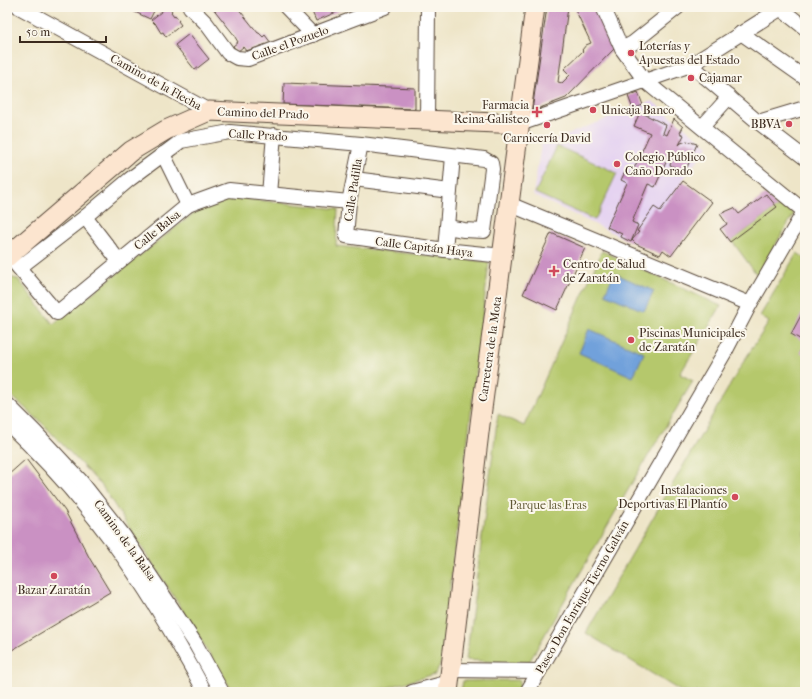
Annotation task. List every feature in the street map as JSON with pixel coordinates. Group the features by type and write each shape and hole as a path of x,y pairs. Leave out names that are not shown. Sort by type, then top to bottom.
{"main road":[{"name":"Carretera de la Mota","path":"449,682 480,424 535,7"},
{"name":"Camino del Prado","path":"12,260 131,151 166,130 209,111 520,124"}],"street":[{"name":"Camino de la Flecha","path":"19,7 209,111"},
{"name":"Calle el Pozuelo","path":"190,7 206,23 228,53 237,58 248,59 385,7"},
{"path":"286,7 313,35"},
{"path":"427,121 428,7"},
{"path":"603,7 622,49 645,81 805,211"},
{"path":"622,49 678,7"},
{"path":"520,124 691,65 782,8 805,28"},
{"path":"741,33 805,78"},
{"path":"691,65 758,122 805,158"},
{"path":"702,127 729,97"},
{"path":"758,122 805,108"},
{"path":"166,130 168,142 163,154 188,205"},
{"name":"Calle Prado","path":"12,260 85,217 130,179 181,141 230,132 360,144 484,160 491,164 492,169 484,231 447,227"},
{"path":"269,194 274,135"},
{"name":"Calle Padilla","path":"346,236 349,202 360,144"},
{"path":"131,151 148,156 163,154"},
{"path":"445,250 453,156"},
{"path":"354,179 450,191"},
{"name":"Calle Balsa","path":"12,260 57,313 188,205 229,190 349,202"},
{"path":"509,204 750,304"},
{"name":"Paseo Don Enrique Tierno Galván","path":"527,692 805,211"},
{"path":"85,217 119,261"},
{"name":"Calle Capitán Haya","path":"346,236 445,250 503,256"},
{"name":"Camino de la Balsa","path":"7,404 80,480 124,536 195,643 222,692"},
{"name":"Camino de la Balsa","path":"7,423 29,444 71,490 112,541 181,647 205,692"},
{"path":"412,692 449,682 539,671"}],"shaded area":[{"name":"Colegio Público Caño Dorado","path":"652,101 708,146 636,244 533,195 541,145"}],"green space":[{"path":"557,146 617,173 595,220 535,193"},
{"path":"239,198 338,209 336,246 489,262 441,663 435,674 372,692 233,692 178,603 102,486 42,423 7,392 7,277 18,279 53,324 208,202"},
{"path":"781,204 794,214 757,275 732,241"},
{"name":"Parque las Eras","path":"602,251 721,306 680,374 693,381 636,476 528,664 466,660 498,414 524,426"},
{"name":"Instalaciones Deportivas El Plantío","path":"797,253 805,258 805,692 682,692 586,633 744,361 769,322 760,316"},
{"path":"520,680 519,692 461,692 463,681"}],"water":[{"path":"614,273 654,291 644,311 605,294"},
{"path":"589,329 644,353 633,377 579,353"}],"building":[{"path":"124,7 156,7 150,19"},
{"path":"169,7 181,25 166,37 151,20"},
{"path":"212,7 237,7 258,33 263,37 265,35 271,43 246,51 243,47 237,52 233,46 238,42 235,36"},
{"path":"310,7 348,7 316,21"},
{"path":"547,7 568,7 558,82 562,83 570,75 564,69 583,51 582,50 586,45 591,43 574,7 598,7 615,48 566,98 532,111"},
{"path":"189,34 209,59 195,70 175,45"},
{"path":"284,83 415,88 415,109 283,104"},
{"path":"638,92 643,105 633,109 628,96"},
{"path":"640,112 666,125 663,133 667,135 674,119 683,127 680,133 684,135 679,145 687,141 697,144 685,172 670,165 675,153 671,151 655,187 648,184 632,222 638,225 631,242 621,237 622,234 607,227 627,183 621,180 625,172 631,175 650,133 634,126"},
{"path":"683,181 712,202 671,256 663,250 660,255 636,244 632,240 639,232 637,231 654,207 660,211"},
{"path":"766,194 777,207 730,242 720,229 727,224 720,214 734,208 739,214"},
{"name":"Centro de Salud de Zaratán","path":"551,233 585,248 557,310 523,294"},
{"path":"805,308 805,342 791,334"},
{"path":"805,343 805,355 800,352"},
{"name":"Bazar Zaratán","path":"26,459 65,511 90,559 110,592 7,653 7,476"}],"place":[{"name":"Loterías y Apuestas del Estado","path":"631,53"},
{"name":"Cajamar","path":"691,78"},
{"name":"Unicaja Banco","path":"593,110"},
{"name":"Farmacia Reina-Galisteo","path":"537,112"},
{"name":"BBVA","path":"789,124"},
{"name":"Carnicería David","path":"547,125"},
{"name":"Colegio Público Caño Dorado","path":"617,164"},
{"name":"Centro de Salud de Zaratán","path":"554,271"},
{"name":"Piscinas Municipales de Zaratán","path":"631,340"},
{"name":"Instalaciones Deportivas El Plantío","path":"735,497"},
{"name":"Bazar Zaratán","path":"54,576"}]}
